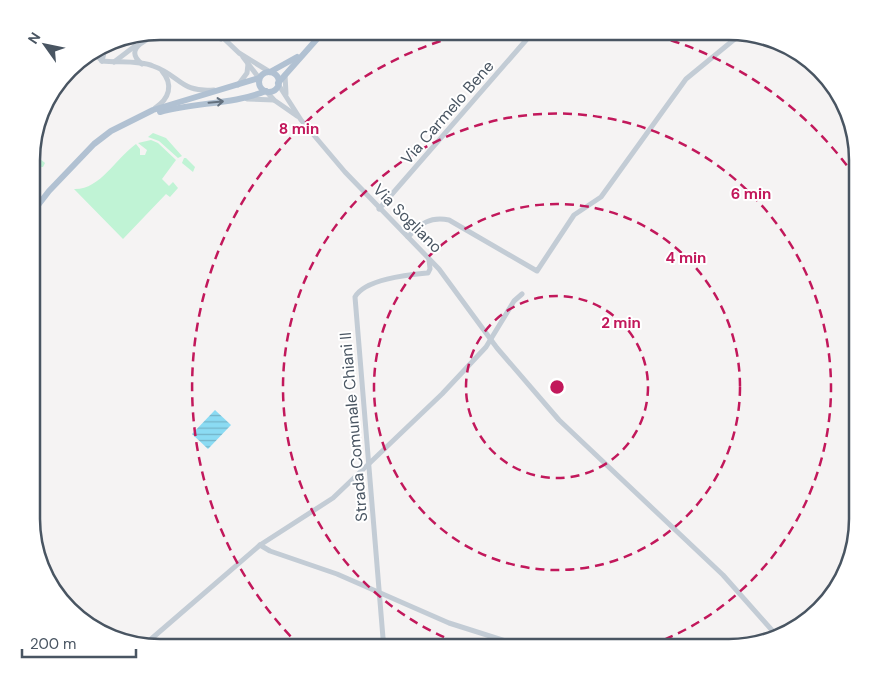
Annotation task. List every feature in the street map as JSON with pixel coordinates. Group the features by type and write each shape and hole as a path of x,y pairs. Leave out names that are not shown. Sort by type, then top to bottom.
{"main road":[{"path":"135,120 192,105 247,99 266,91 273,91 315,40"},
{"path":"40,203 82,157 111,131 142,116 185,100 260,78 263,74 302,54"},
{"name":"Via Sogliano","path":"270,72 275,75 278,83"},
{"name":"Via Sogliano","path":"260,78 259,85 266,91"}],"street":[{"name":"Via Carmelo Bene","path":"379,209 526,40"},
{"path":"408,238 419,225 430,220 439,218 449,220 537,272 574,216 600,197 686,79 733,40"},
{"path":"111,62 145,41"},
{"name":"Via Sogliano","path":"227,42 240,53 270,72"},
{"path":"138,44 135,50 136,57 142,64"},
{"name":"Via Sogliano","path":"240,53 260,78"},
{"path":"102,61 104,54"},
{"path":"105,54 111,62"},
{"path":"99,57 102,61 152,65 194,90 228,88"},
{"path":"238,85 247,73 248,64"},
{"path":"142,116 164,101 168,94 168,81 160,69"},
{"path":"286,74 286,97"},
{"name":"Via Sogliano","path":"278,83 301,120 379,209 429,258 491,340 559,420 723,575 773,631"},
{"name":"Via Sogliano","path":"266,91 274,100 301,120"},
{"path":"247,99 274,100"},
{"name":"Strada Comunale Chiani II","path":"384,639 354,297 363,287 402,276 428,273 430,269 429,258"},
{"path":"151,639 260,545 333,498 442,394 491,340 514,301 522,294"},
{"path":"260,545 270,551 316,566 380,592 449,623 499,639"}],"green space":[{"path":"153,133 166,138 182,156 178,158 159,141 148,137"},
{"path":"151,140 158,143 176,160 162,179 169,186 173,182 178,188 170,197 166,194 123,239 74,189 83,188 100,179 136,144 140,149 140,155 145,155 147,150 138,143"},
{"path":"184,158 195,167 193,172 182,163"},
{"path":"40,159 45,163 43,167 40,167"}],"water":[{"path":"215,410 231,425 208,449 192,434"}]}
